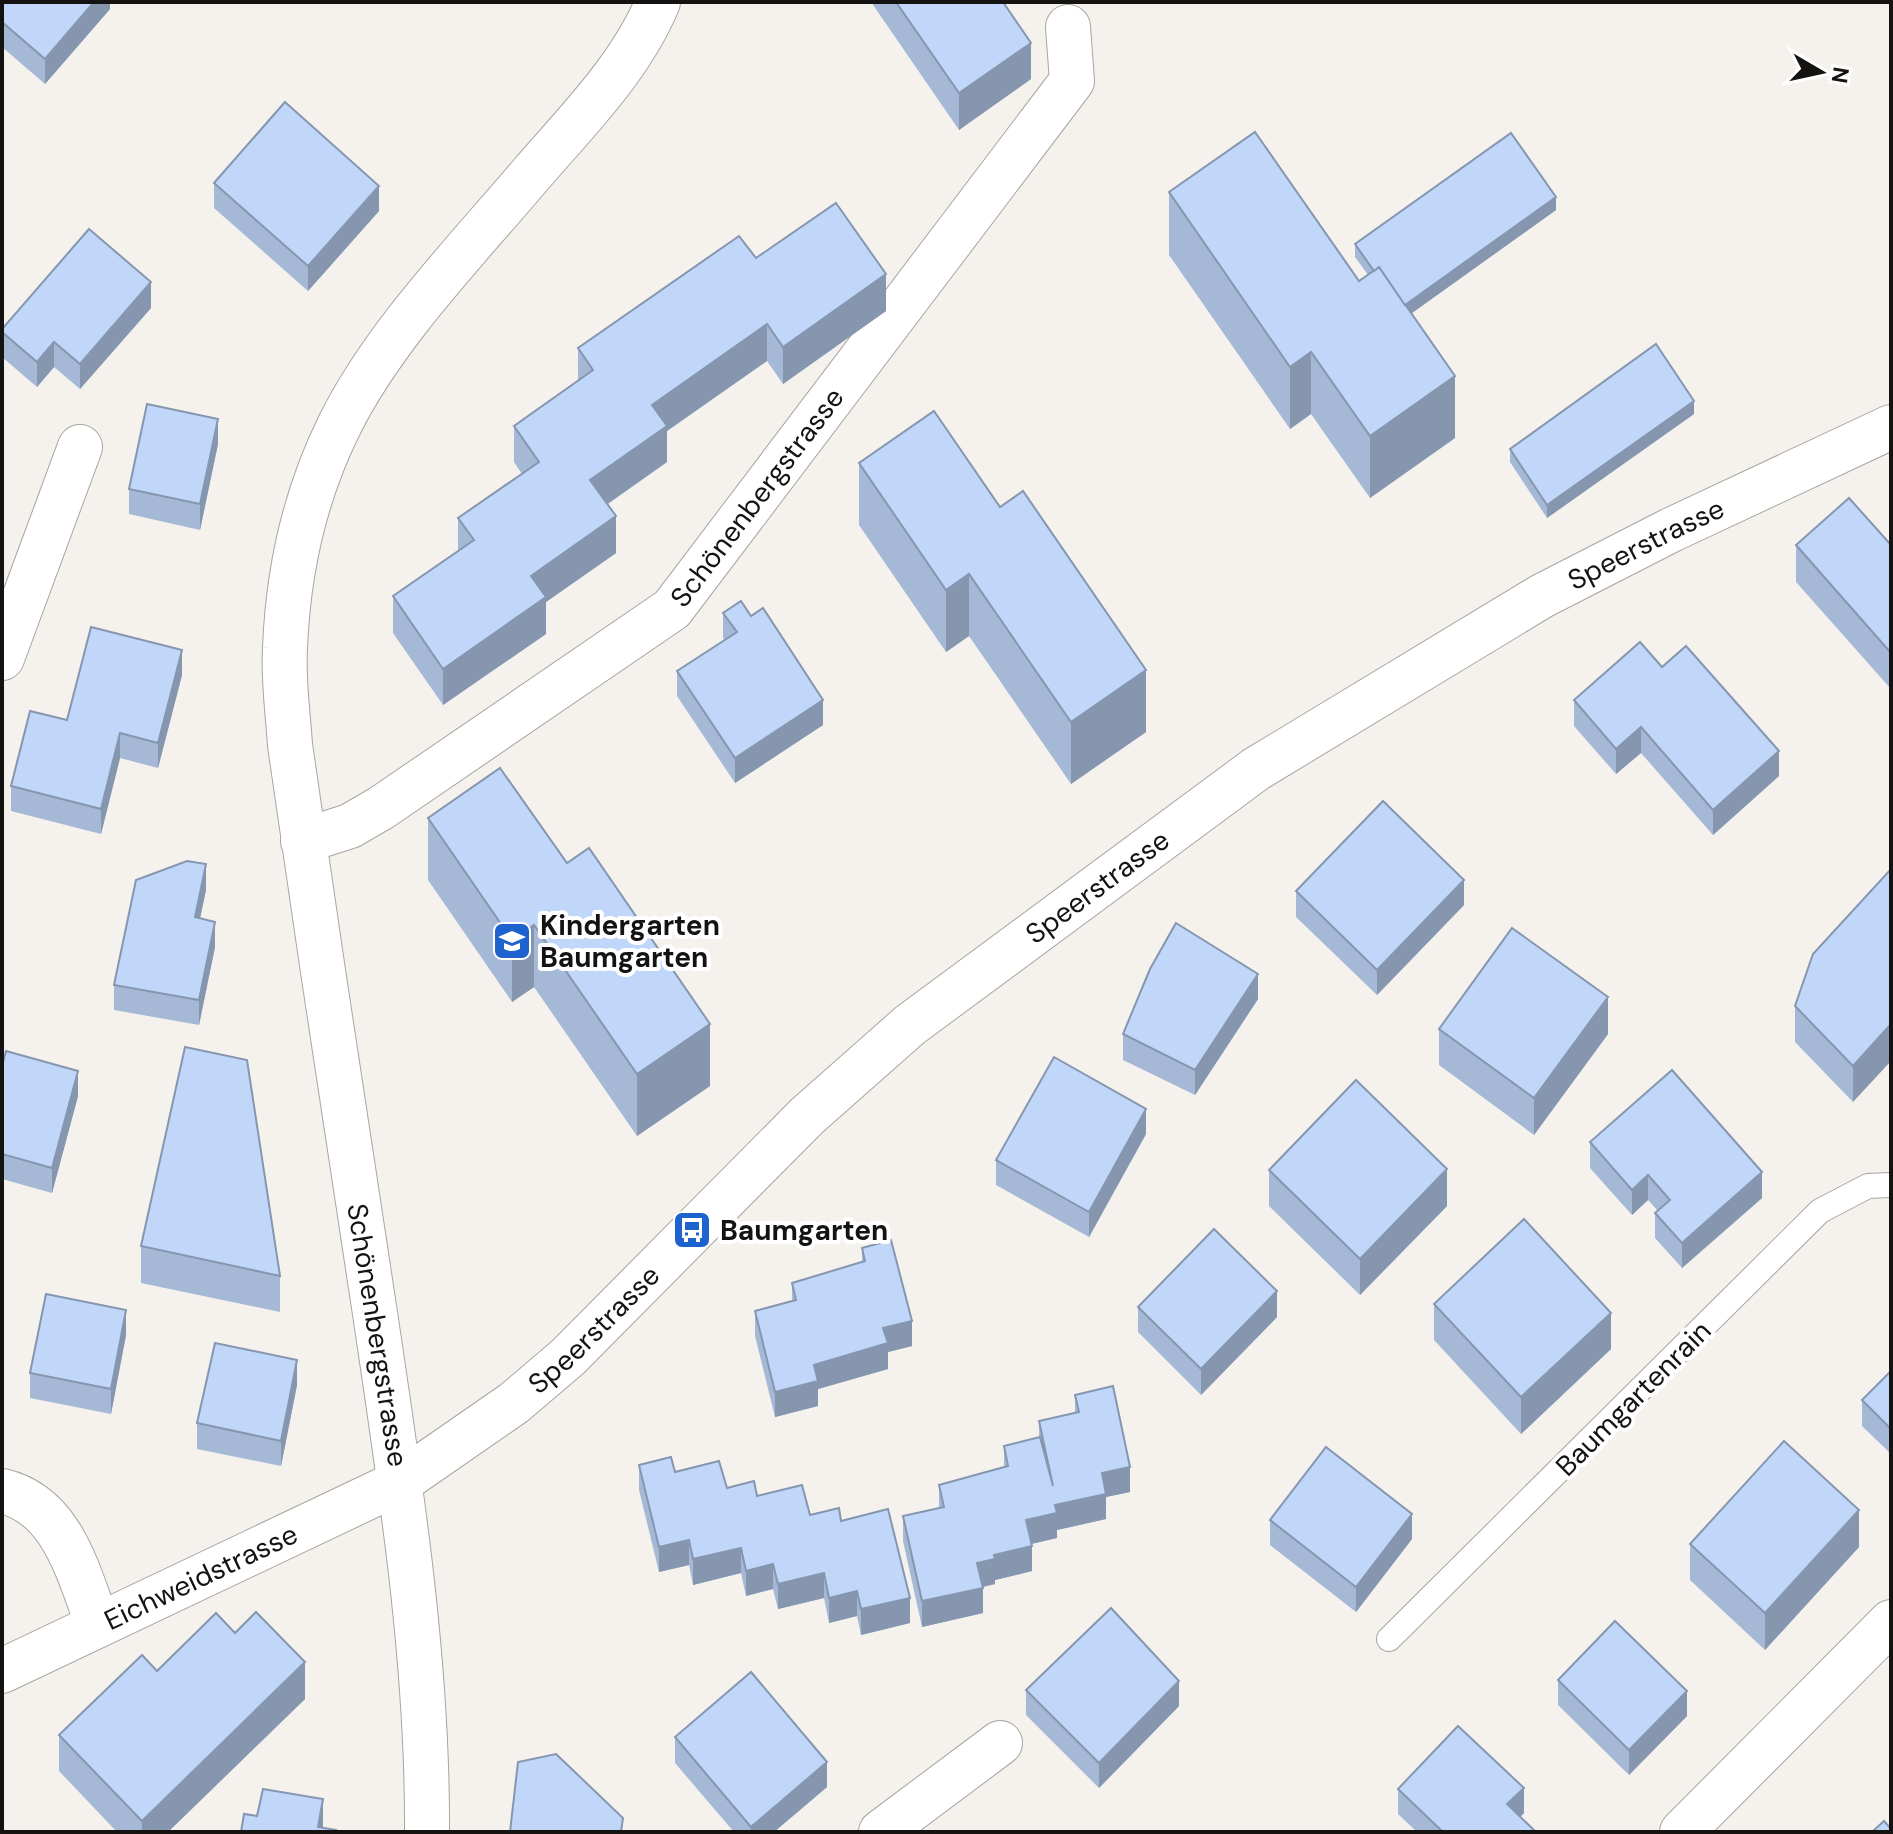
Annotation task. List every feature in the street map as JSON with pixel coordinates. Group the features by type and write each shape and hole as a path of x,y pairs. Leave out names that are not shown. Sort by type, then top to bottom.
{"street":[{"name":"Schönenbergstrasse","path":"427,1832 427,1787 415,1621 400,1482 290,745 284,650 298,539 334,438 398,332 600,93 634,47 658,2"},
{"name":"Schönenbergstrasse","path":"303,841 350,826 381,808 672,609 1072,81 1068,27"},
{"name":"Speerstrasse","path":"400,1482 514,1403 568,1357 807,1116 910,1025 1256,769 1542,596 1671,530 1891,427"},
{"path":"2,658 80,447"},
{"name":"Eichweidstrasse","path":"2,1671 400,1482"},
{"path":"2,1491 34,1502 56,1527 98,1625"},
{"path":"1682,1832 1891,1622"},
{"path":"881,1832 1000,1743"}],"lane":[{"name":"Baumgartenrain","path":"1389,1639 1820,1211 1868,1186 1891,1185"}],"building":[{"path":"2,2 94,2 45,59 2,22"},
{"path":"896,2 1003,2 1031,43 959,93"},
{"path":"285,102 379,186 308,266 214,183"},
{"path":"1255,132 1359,281 1379,267 1455,376 1370,436 1311,352 1290,367 1169,192"},
{"path":"1511,133 1556,197 1405,305 1379,267 1374,271 1355,244"},
{"path":"836,203 886,274 783,347 767,324 652,405 667,426 590,480 616,516 531,576 546,597 443,669 393,596 474,540 458,518 539,462 514,426 593,370 578,348 739,236 756,258"},
{"path":"89,229 151,282 80,364 54,342 37,362 2,329"},
{"path":"1656,344 1694,401 1547,505 1510,449"},
{"path":"147,404 218,419 200,504 129,489"},
{"path":"934,411 1000,507 1023,491 1146,670 1071,722 969,574 946,590 859,463"},
{"path":"1849,498 1891,545 1891,653 1796,545"},
{"path":"741,601 751,616 763,608 823,700 735,758 677,671 737,632 723,613"},
{"path":"91,627 182,650 158,743 120,733 101,809 11,786 30,711 67,720"},
{"path":"1640,642 1662,667 1686,646 1779,751 1713,810 1641,727 1616,749 1574,700"},
{"path":"500,768 567,863 589,848 710,1024 637,1074 534,925 512,940 428,818"},
{"path":"1383,801 1464,880 1377,970 1296,891"},
{"path":"187,861 206,864 195,917 215,922 199,1000 114,985 136,880"},
{"path":"1891,869 1891,1024 1853,1066 1795,1006 1813,954"},
{"path":"1176,923 1258,974 1195,1070 1123,1034 1150,969"},
{"path":"1512,928 1608,997 1534,1098 1439,1029"},
{"path":"185,1047 247,1060 280,1276 141,1246"},
{"path":"6,1051 78,1071 52,1168 2,1154 2,1066"},
{"path":"1054,1057 1146,1109 1089,1212 996,1160"},
{"path":"1672,1070 1762,1172 1682,1243 1655,1213 1670,1200 1648,1175 1632,1190 1590,1142"},
{"path":"1356,1080 1447,1169 1360,1259 1269,1170"},
{"path":"1524,1219 1611,1313 1521,1397 1434,1304"},
{"path":"1214,1229 1277,1291 1201,1369 1138,1307"},
{"path":"891,1240 912,1321 883,1328 888,1343 814,1365 818,1381 775,1392 755,1311 796,1300 792,1283 865,1261 862,1248"},
{"path":"46,1294 126,1310 111,1389 30,1373"},
{"path":"215,1343 297,1360 281,1441 197,1423"},
{"path":"1891,1371 1891,1429 1862,1400"},
{"path":"1113,1386 1130,1467 1102,1473 1106,1494 1055,1505 1057,1513 1026,1520 1032,1546 994,1555 995,1559 977,1563 983,1588 922,1601 903,1516 944,1507 939,1485 1008,1466 1004,1446 1040,1437 1053,1486 1039,1421 1079,1412 1075,1395"},
{"path":"1784,1441 1859,1510 1765,1613 1690,1544"},
{"path":"1326,1447 1412,1514 1356,1587 1270,1520"},
{"path":"671,1457 675,1472 719,1461 727,1488 754,1481 757,1496 802,1485 810,1515 839,1508 841,1521 888,1509 910,1598 861,1609 857,1591 829,1598 824,1573 778,1584 773,1564 746,1571 741,1548 693,1559 689,1540 659,1547 639,1465"},
{"path":"1111,1608 1179,1681 1099,1763 1026,1690"},
{"path":"256,1612 305,1662 142,1821 59,1735 142,1655 157,1671 216,1613 235,1633"},
{"path":"1615,1621 1687,1691 1629,1750 1558,1680"},
{"path":"751,1672 827,1762 751,1827 675,1737"},
{"path":"1458,1726 1524,1788 1507,1804 1536,1832 1443,1832 1398,1789"},
{"path":"556,1754 623,1818 621,1832 510,1832 518,1762"},
{"path":"263,1789 323,1799 318,1827 335,1832 241,1832 244,1814 257,1816"},
{"path":"1884,1821 1891,1832 1872,1832"}],"place":[{"name":"Kindergarten Baumgarten","path":"512,941"},
{"name":"Baumgarten","path":"692,1230"}]}
